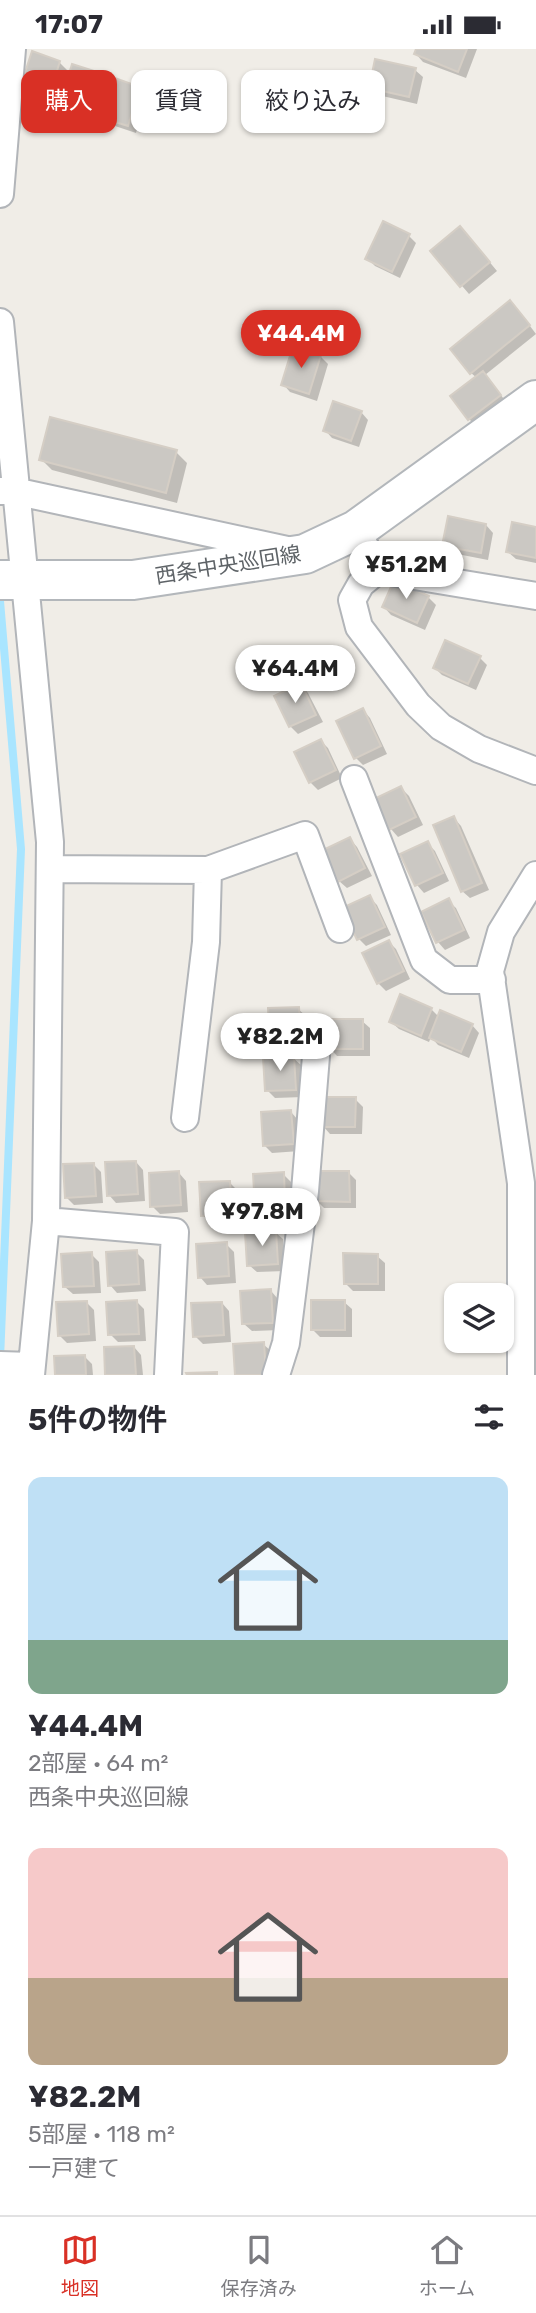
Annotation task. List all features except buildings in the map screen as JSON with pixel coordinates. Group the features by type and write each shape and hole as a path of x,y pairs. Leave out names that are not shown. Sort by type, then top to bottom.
{"street":[{"path":"0,194 12,49"},
{"path":"0,322 12,580 50,842 46,1221 20,1368"},
{"name":"西条中央巡回線","path":"12,580 133,580 305,554 356,530 536,400"},
{"path":"7,491 305,554"},
{"path":"356,530 378,570"},
{"path":"378,570 536,596"},
{"path":"378,570 361,585 352,600 359,627 418,705 441,726 479,749 536,771"},
{"path":"354,779 424,960 450,980 492,980"},
{"path":"50,869 208,870 305,835 340,929"},
{"path":"185,1118 206,942 208,870"},
{"path":"520,1375 529,1186 492,980 494,951 501,932 536,875"},
{"path":"276,1375 286,1343 305,1191 316,1056"},
{"path":"46,1221 175,1232 168,1375"}],"waterway":[{"path":"0,601 21,849 0,1359"}]}
